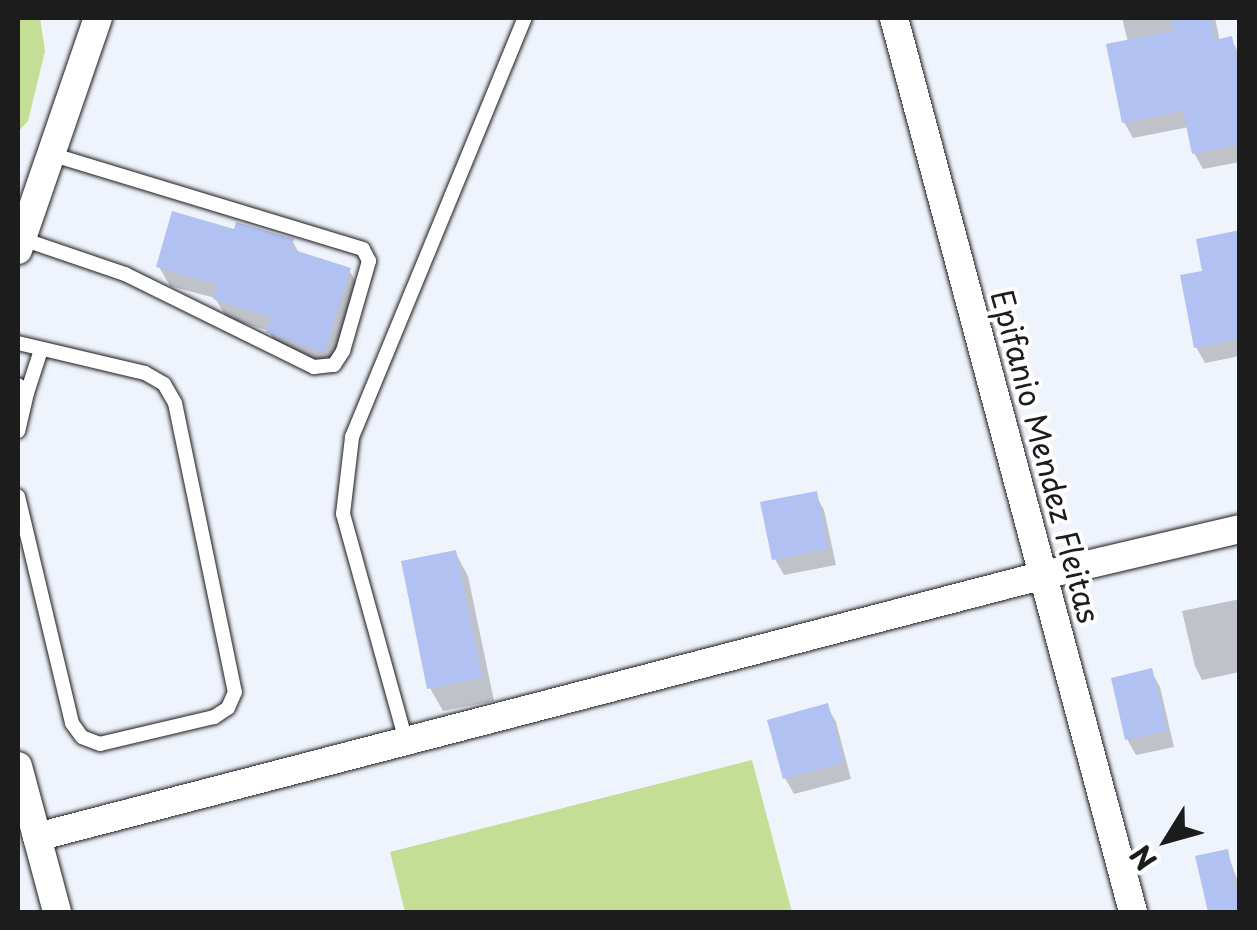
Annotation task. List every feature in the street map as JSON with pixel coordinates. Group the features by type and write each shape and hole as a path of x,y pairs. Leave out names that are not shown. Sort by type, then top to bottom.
{"street":[{"path":"20,245 98,18"},
{"name":"Epifanio Mendez Fleitas","path":"894,18 1133,912"},
{"path":"36,837 1044,575 1240,530"},
{"path":"18,766 57,912"}],"lane":[{"path":"406,741 343,514 352,437 525,18"},
{"path":"20,245 124,274 314,367 334,365 344,350 369,261 363,249 50,154"},
{"path":"18,343 145,372 164,384 175,403 235,692 228,708 214,717 100,744 82,737 72,723 18,496"},
{"path":"18,431 22,389 41,350"}],"green space":[{"path":"18,18 40,18 45,51 28,121 18,132"},
{"path":"752,760 792,912 405,912 390,852"}],"building":[{"path":"1171,18 1211,18 1215,40 1232,36 1240,74 1240,144 1192,154 1183,111 1122,123 1106,44 1173,31"},
{"path":"172,211 234,229 236,222 294,239 291,249 351,268 324,353 266,332 271,317 213,299 217,284 156,267"},
{"path":"1240,230 1240,339 1194,348 1180,275 1202,271 1196,239"},
{"path":"817,491 828,549 772,560 760,502"},
{"path":"456,550 482,678 427,689 401,561"},
{"path":"1152,668 1167,731 1125,740 1111,678"},
{"path":"828,703 844,763 783,779 767,720"},
{"path":"1228,849 1240,912 1208,912 1195,856"}]}
